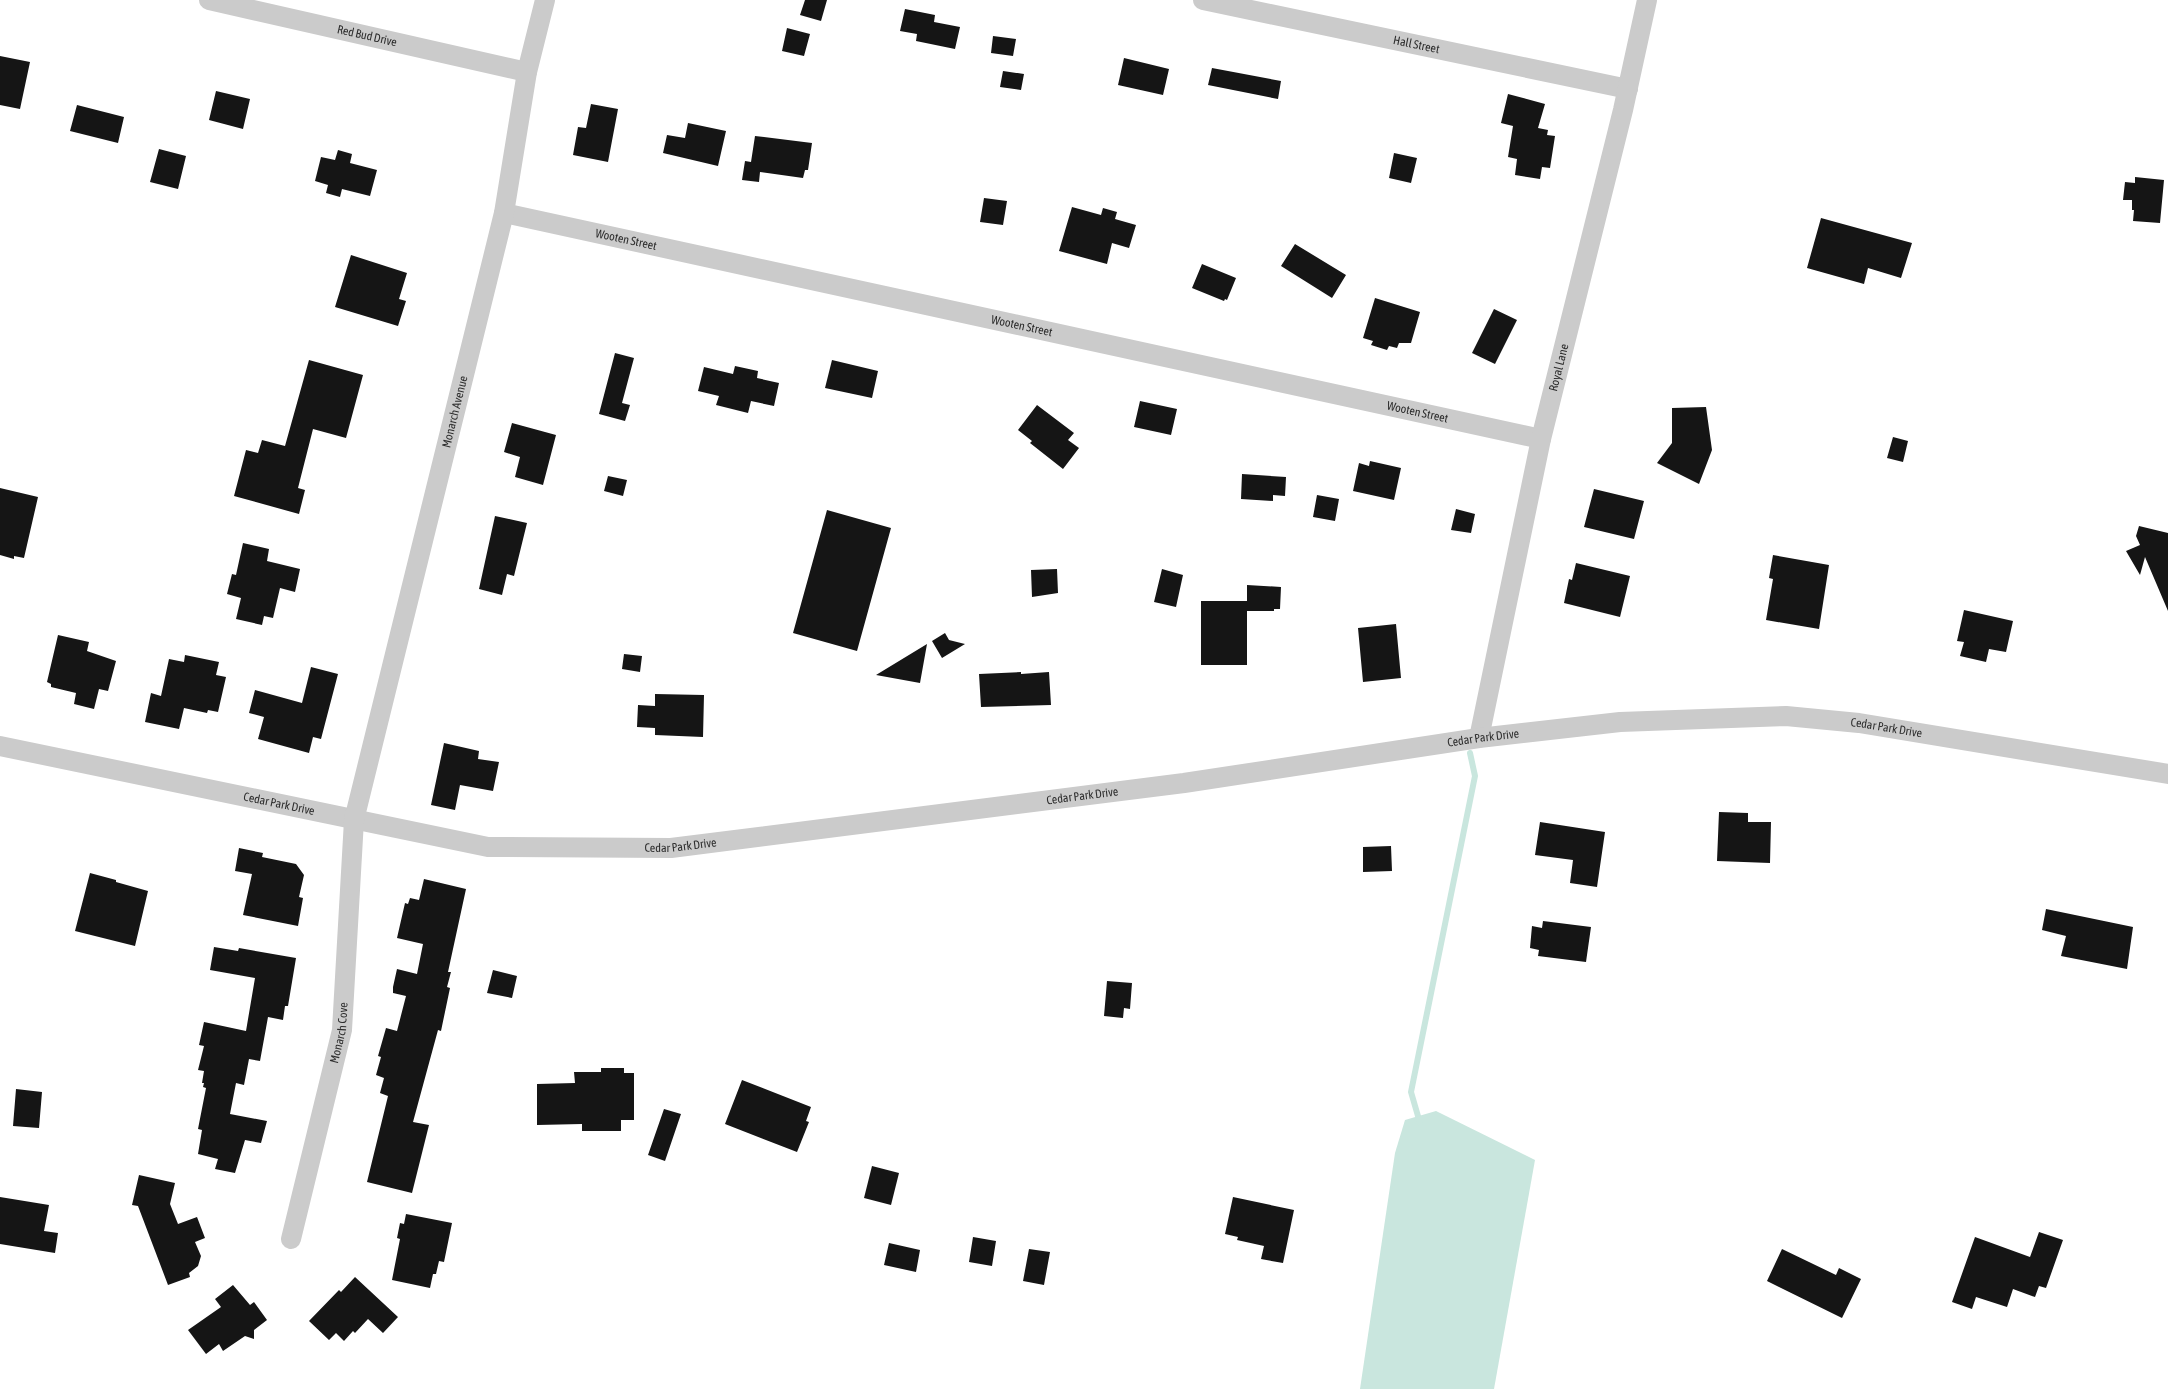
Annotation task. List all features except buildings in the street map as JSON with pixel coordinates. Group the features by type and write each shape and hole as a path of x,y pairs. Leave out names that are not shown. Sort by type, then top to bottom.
{"street":[{"name":"Red Bud Drive","path":"209,0 527,72"},
{"name":"Monarch Avenue","path":"354,820 504,213 527,72 545,0"},
{"name":"Hall Street","path":"1203,0 1628,88"},
{"name":"Royal Lane","path":"1479,738 1541,439 1628,88 1647,0"},
{"name":"Wooten Street","path":"504,213 1541,439"},
{"name":"Cedar Park Drive","path":"0,746 488,846 671,848 1184,783 1479,738 1620,722 1786,716 1859,723 2168,774"},
{"name":"Monarch Cove","path":"291,1239 342,1030 354,820"}],"shaded area":[{"path":"1436,1111 1535,1160 1494,1389 1360,1389 1395,1153 1405,1120"}],"waterway":[{"path":"1420,1123 1411,1092 1475,776 1470,753"}]}
